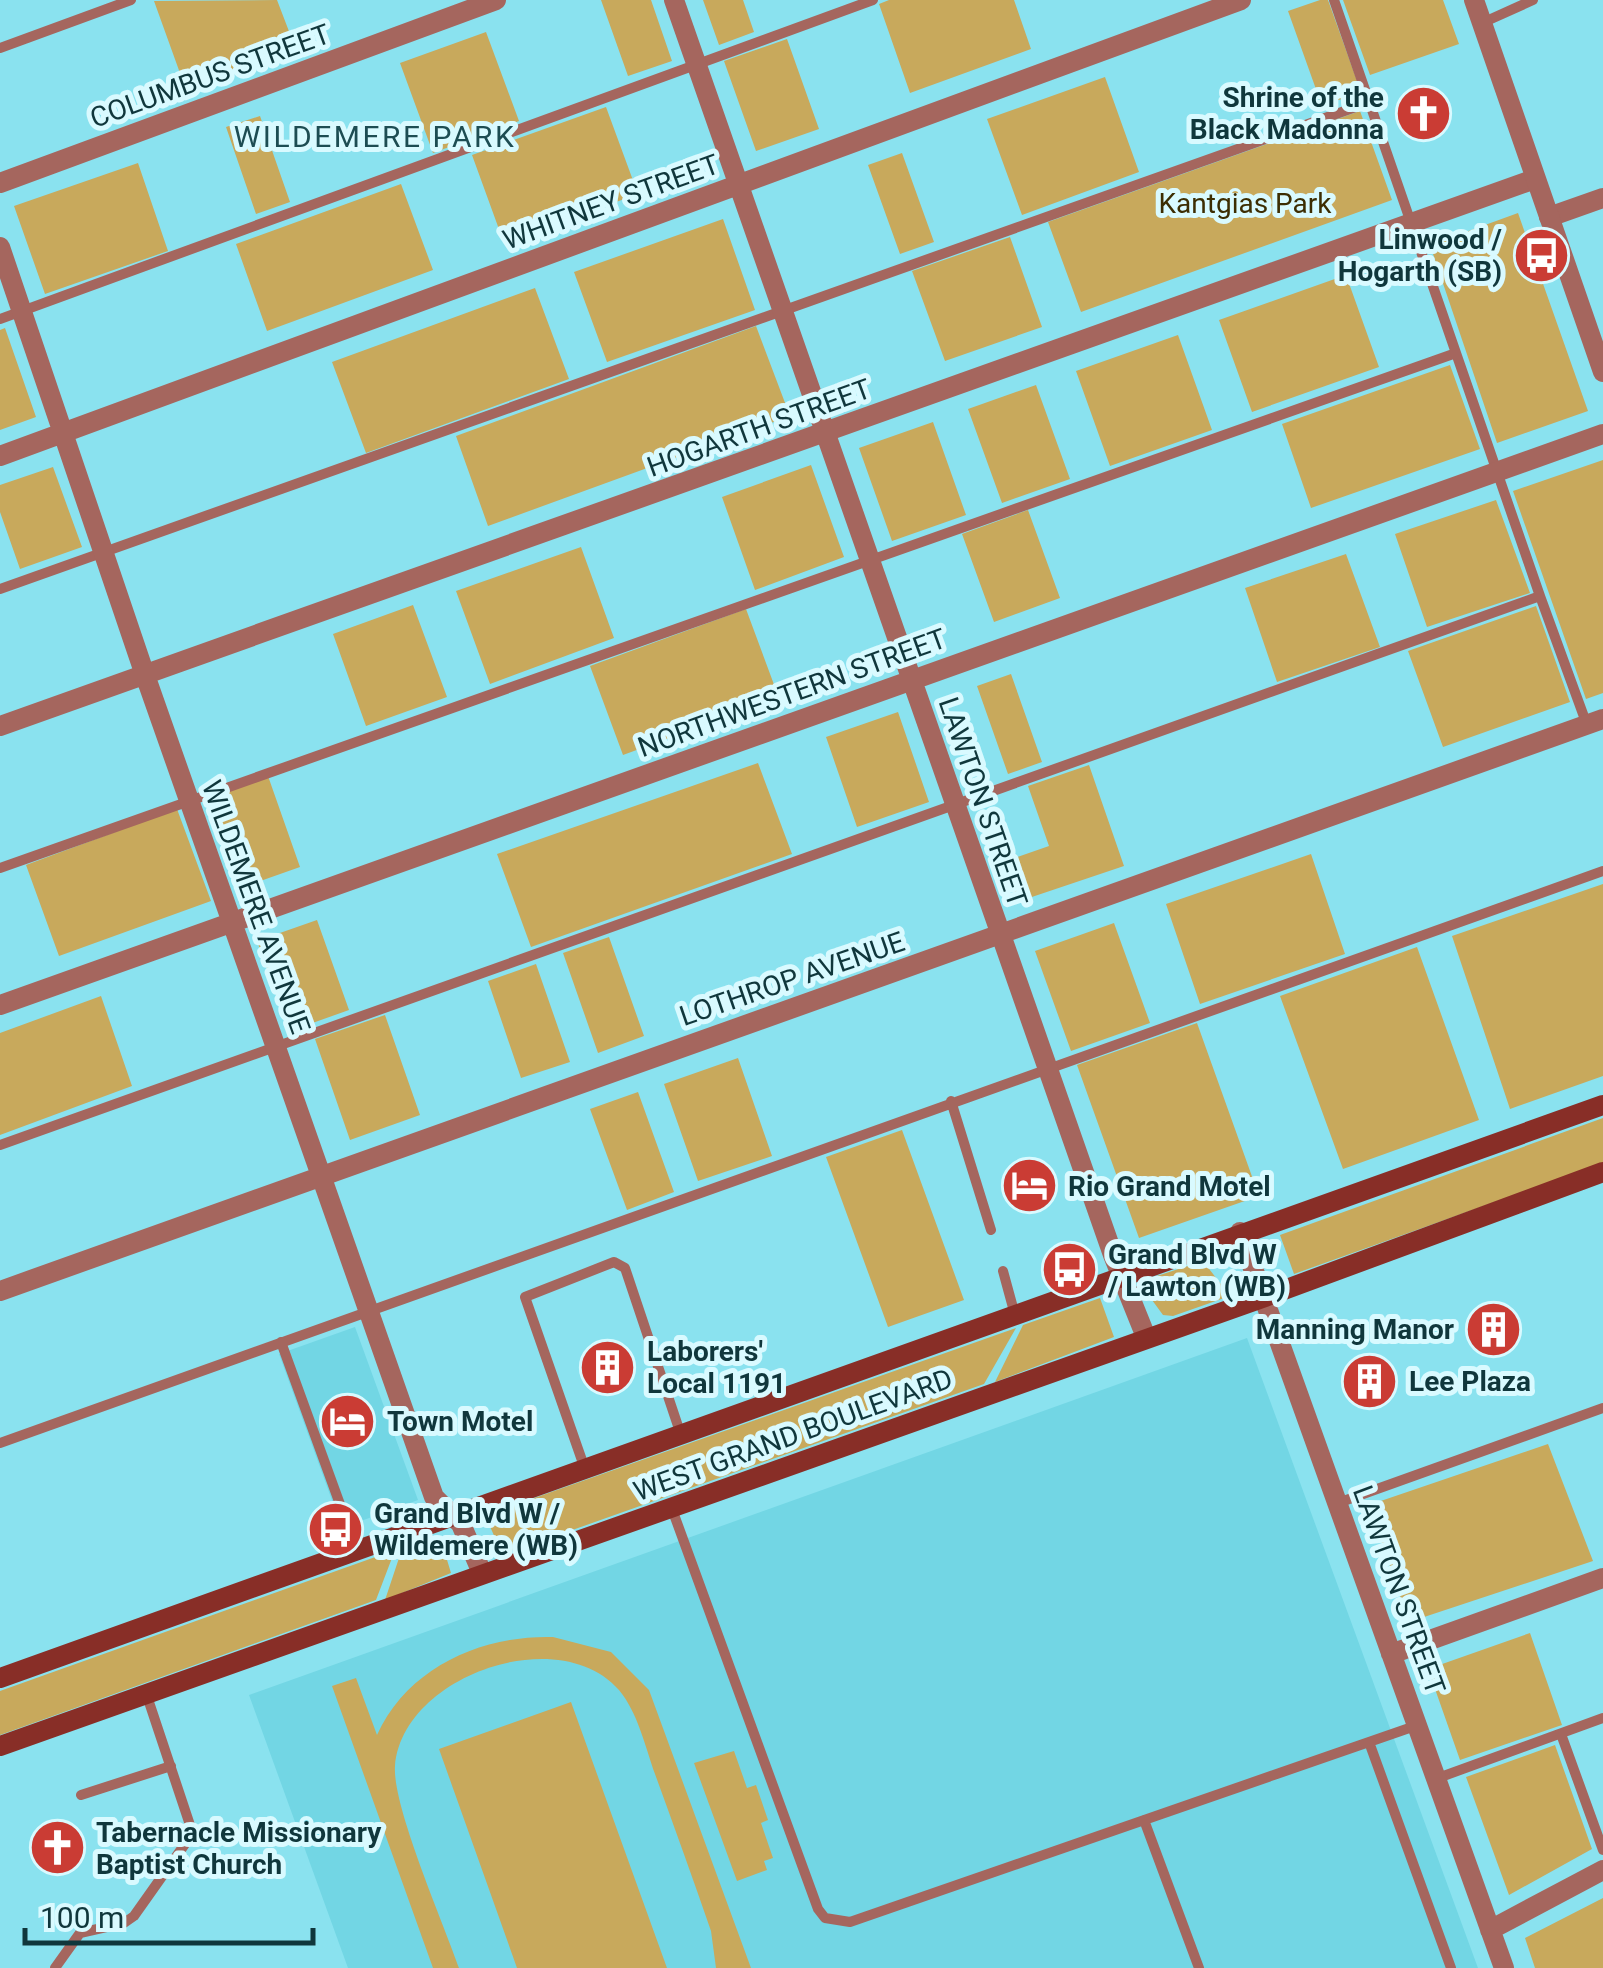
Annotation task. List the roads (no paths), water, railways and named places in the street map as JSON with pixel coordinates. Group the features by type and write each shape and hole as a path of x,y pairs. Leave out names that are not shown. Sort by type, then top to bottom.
{"main road":[{"name":"WEST GRAND BOULEVARD","path":"0,1678 1603,1105"},
{"name":"WEST GRAND BOULEVARD","path":"0,1746 1265,1297 1603,1172"}],"street":[{"name":"COLUMBUS STREET","path":"0,184 496,0"},
{"name":"LAWTON STREET","path":"674,0 953,802 1146,1337"},
{"name":"WHITNEY STREET","path":"0,456 1241,0"},
{"path":"1474,0 1603,372"},
{"name":"HOGARTH STREET","path":"0,726 1535,179"},
{"path":"1549,217 1603,198"},
{"name":"WILDEMERE AVENUE","path":"0,247 144,675 434,1497 454,1517 482,1573"},
{"name":"NORTHWESTERN STREET","path":"0,1005 1603,434"},
{"name":"LOTHROP AVENUE","path":"0,1291 1595,722"},
{"name":"LAWTON STREET","path":"1240,1232 1504,1968"},
{"path":"1391,1654 1603,1578"},
{"path":"1490,1930 1603,1870"}],"lane":[{"path":"0,48 131,0"},
{"path":"0,319 873,0"},
{"path":"1334,0 1540,596 1595,722"},
{"path":"1482,23 1533,0"},
{"path":"0,589 1367,102"},
{"path":"0,868 1456,353"},
{"path":"0,1144 1540,596"},
{"path":"0,1443 1603,871"},
{"path":"951,1101 991,1230"},
{"path":"585,1470 525,1297 614,1262 626,1268 682,1436"},
{"path":"1003,1271 1016,1316"},
{"path":"281,1342 357,1552"},
{"path":"1338,1503 1603,1408"},
{"path":"672,1508 818,1909 825,1918 850,1922 1419,1725"},
{"path":"55,1968 80,1933 124,1923 134,1916 185,1844 190,1825 146,1694"},
{"path":"1438,1778 1603,1718"},
{"path":"1560,1734 1603,1850"},
{"path":"1369,1742 1451,1968"},
{"path":"81,1795 171,1766"},
{"path":"1144,1820 1199,1968"}],"place":[{"name":"Shrine of the Black Madonna","path":"1423,113"},
{"name":"Linwood / Hogarth (SB)","path":"1541,255"},
{"name":"Rio Grand Motel","path":"1029,1186"},
{"name":"Grand Blvd W / Lawton (WB)","path":"1069,1270"},
{"name":"Manning Manor","path":"1493,1329"},
{"name":"Laborers' Local 1191","path":"608,1367"},
{"name":"Lee Plaza","path":"1370,1381"},
{"name":"Town Motel","path":"348,1421"},
{"name":"Grand Blvd W / Wildemere (WB)","path":"335,1529"},
{"name":"Tabernacle Missionary Baptist Church","path":"57,1848"}],"district":[{"name":"WILDEMERE PARK","path":"375,136"}],"park label":[{"name":"Kantgias Park","path":"1245,203"}]}
